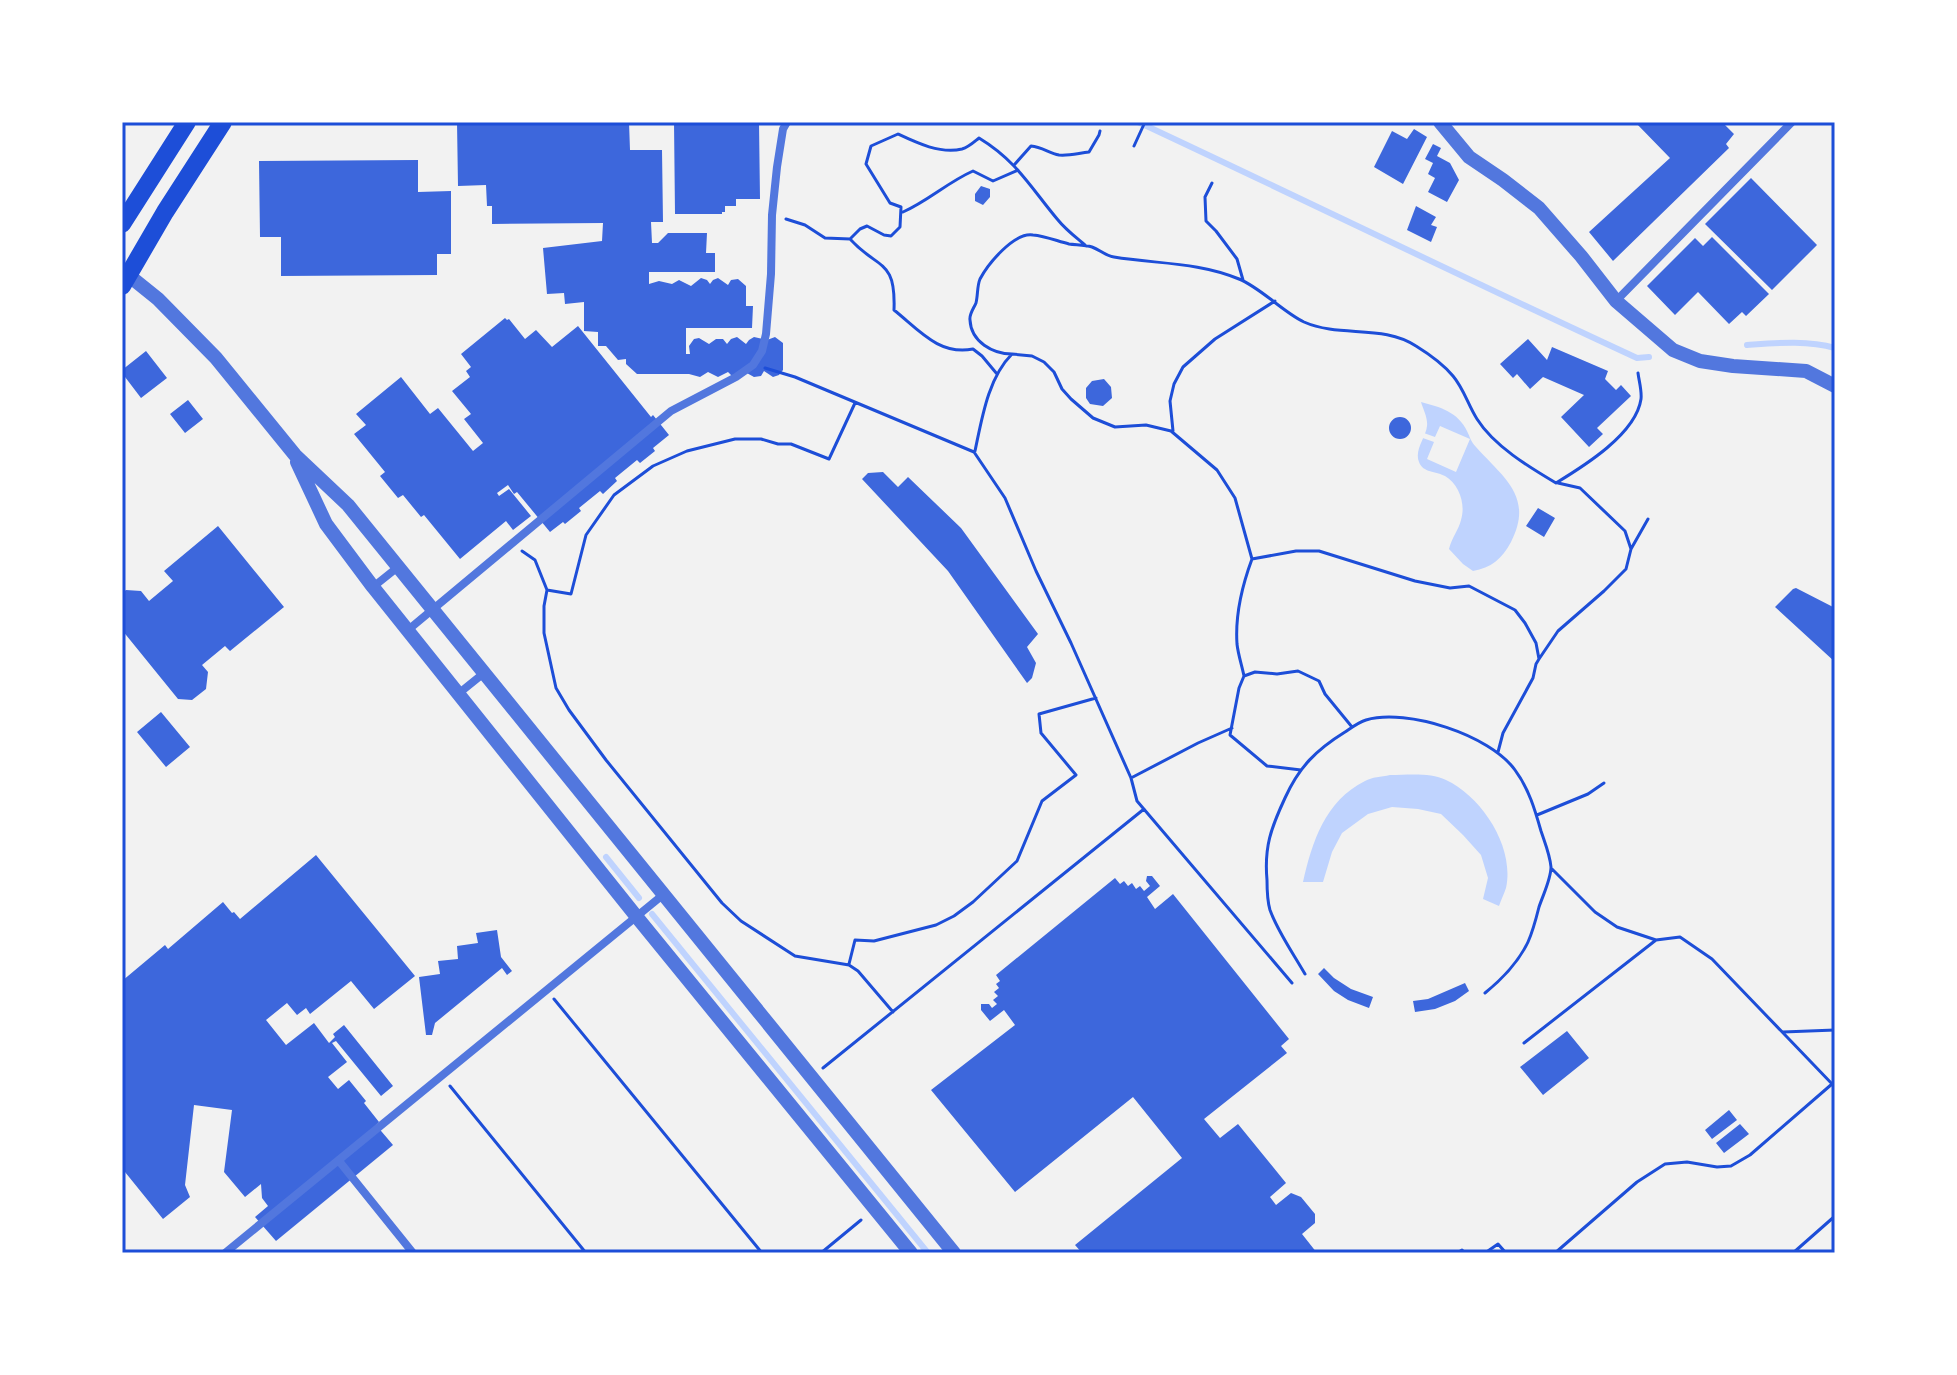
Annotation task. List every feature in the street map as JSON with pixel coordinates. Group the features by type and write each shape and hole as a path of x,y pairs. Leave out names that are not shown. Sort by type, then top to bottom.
{"highway":[{"path":"122,224 187,122"},
{"path":"124,276 223,122"}],"street":[{"path":"408,630 671,411 753,365 762,351 766,334 772,215 783,129 787,122"},
{"path":"1440,122 1469,157 1539,208 1616,301 1673,350 1700,361 1806,371 1835,386"},
{"path":"1616,301 1792,122"},
{"path":"124,276 158,299 216,358 295,455 348,505 954,1253"},
{"path":"295,455 326,524 373,587 911,1253"},
{"path":"373,587 398,567"},
{"path":"458,694 484,673"},
{"path":"225,1253 238,1249 339,1161 664,894"},
{"path":"339,1161 413,1253"}],"path":[{"path":"1134,146 1145,122"},
{"path":"1014,164 1031,146 1042,147 1055,155 1089,152 1100,131"},
{"path":"850,239 867,226 891,236 900,227 901,207 890,203 866,164 871,146 898,134 920,145 949,149 965,148 979,138 1014,164 1060,223 1086,246"},
{"path":"901,213 973,171 993,181 1018,170"},
{"path":"1212,183 1205,197 1206,221 1237,259 1243,280"},
{"path":"772,215 805,225 825,238 850,239 865,255 887,269 893,284 894,310 933,342 953,351 973,349 997,374"},
{"path":"1301,770 1267,766 1230,735 1244,676 1237,644 1239,609 1243,584 1252,559 1235,498 1217,470 1171,431 1146,425 1115,427 1093,418 1062,389 1054,372 1044,362 1032,356 1001,354 986,348 974,335 969,318 980,280 1009,243 1031,234 1092,247 1109,257 1191,265 1243,280 1304,322 1395,336 1413,343 1454,377 1477,419 1494,439 1556,483 1580,488 1625,531 1631,549"},
{"path":"1174,434 1170,401 1183,367 1215,339 1275,301"},
{"path":"974,452 988,397 1001,364 1012,354"},
{"path":"753,365 795,377 974,452 1005,498 1131,778 1137,801 1292,983"},
{"path":"1556,483 1596,457 1630,427 1641,399 1638,373"},
{"path":"547,590 571,594 586,535 614,495 653,466 687,451 735,439 791,444 829,459 855,403"},
{"path":"1498,752 1503,733 1533,678 1539,659 1558,631 1626,569 1631,549 1648,519"},
{"path":"510,543 535,560 547,590 544,633 556,688 606,760 705,883 741,921 795,956 849,965 858,971 893,1012"},
{"path":"1252,559 1296,551 1319,551 1415,581 1450,588 1469,586 1515,610 1536,643 1539,659"},
{"path":"1244,676 1255,672 1277,674 1298,671 1319,681 1325,694 1352,727"},
{"path":"849,965 855,940 874,941 936,925 973,902 1017,861 1042,801 1076,775 1041,733 1039,714 1096,698"},
{"path":"1305,974 1271,912 1267,897 1265,865 1267,842 1273,826 1301,770 1324,745 1365,720 1407,719 1449,728 1479,740 1498,752 1515,770 1533,801 1551,868 1595,912 1617,927 1656,940 1680,937 1712,959 1833,1085 1750,1155 1731,1166 1687,1162 1665,1164 1637,1182 1555,1253"},
{"path":"1131,778 1232,728"},
{"path":"1537,815 1588,794 1604,783"},
{"path":"812,1077 1144,809"},
{"path":"1485,993 1514,963 1528,943 1551,868"},
{"path":"1524,1043 1656,940"},
{"path":"547,990 762,1253"},
{"path":"1783,1032 1835,1030"},
{"path":"442,1077 586,1253"},
{"path":"821,1253 875,1208"},
{"path":"1793,1253 1835,1216"},
{"path":"1485,1253 1498,1244 1506,1253"},
{"path":"1457,1253 1462,1250 1465,1253"}],"water":[{"path":"1421,402 1442,408 1459,419 1474,445 1513,489 1519,513 1517,526 1504,553 1485,568 1473,571 1449,549 1461,520 1462,501 1458,489 1450,480 1427,470 1419,462 1418,453 1427,423"},
{"path":"1390,775 1440,777 1472,798 1483,811 1493,825 1505,856 1506,888 1499,906 1483,899 1488,878 1481,855 1441,814 1418,809 1392,807 1368,814 1342,833 1332,852 1323,882 1303,882 1316,838 1330,811 1351,789 1365,781"}],"pier":[{"path":"1440,426 1470,439 1456,472 1427,459 1434,442 1420,437 1421,432 1435,437"}],"building":[{"path":"457,122 629,122 630,150 662,150 663,222 651,222 652,243 658,243 668,233 707,233 706,253 715,253 715,272 649,272 649,284 659,281 672,284 679,280 691,286 701,278 710,284 718,278 728,285 731,280 738,279 746,286 746,306 753,306 752,328 686,328 686,354 690,354 689,346 694,339 699,338 709,344 723,339 727,344 737,337 746,344 754,337 767,340 775,337 783,343 783,370 773,377 764,371 761,376 754,377 745,372 732,376 728,372 718,377 708,372 700,377 689,374 637,374 626,364 626,359 618,360 606,346 598,346 598,332 584,331 584,302 565,304 564,293 547,294 543,248 602,241 603,223 492,224 492,206 487,206 486,185 458,186"},
{"path":"674,122 759,122 760,199 736,199 736,206 725,206 722,214 675,214"},
{"path":"1635,122 1722,122 1734,134 1726,144 1729,148 1613,261 1589,232 1670,158"},
{"path":"1414,129 1427,137 1403,184 1374,167 1392,131 1407,139"},
{"path":"1433,144 1441,148 1437,156 1450,163 1459,180 1447,202 1428,192 1435,178 1428,174 1433,163 1425,159"},
{"path":"418,160 418,192 451,191 451,254 437,254 437,275 281,276 281,237 260,237 259,161"},
{"path":"1751,178 1817,245 1772,290 1705,224"},
{"path":"981,186 990,189 990,197 983,205 975,201 975,194"},
{"path":"1416,206 1436,217 1431,225 1437,227 1431,242 1407,230"},
{"path":"1712,237 1769,294 1746,316 1742,312 1729,324 1698,292 1675,315 1647,286 1695,238 1703,246"},
{"path":"505,318 525,339 536,330 552,347 578,326 669,435 640,463 637,460 615,478 617,481 603,494 600,491 579,508 581,511 550,532 508,485 497,493 499,496 509,489 531,516 513,530 506,521 460,559 424,515 421,517 403,495 398,498 380,476 385,472 354,434 366,425 356,414 401,377 430,414 438,408 473,451 483,443 464,419 471,414 452,391 470,377 466,371 471,367 461,354"},
{"path":"1528,339 1547,360 1552,347 1608,371 1605,379 1616,390 1621,385 1631,396 1597,428 1603,434 1589,447 1561,417 1584,395 1543,377 1530,389 1517,374 1513,378 1500,364"},
{"path":"146,351 167,378 141,398 122,370"},
{"path":"1104,379 1111,387 1112,398 1103,406 1090,404 1086,398 1086,388 1092,381"},
{"path":"188,400 203,419 185,433 170,414"},
{"path":"1400,417 1408,420 1411,428 1408,436 1400,439 1392,436 1389,428 1392,420"},
{"path":"883,472 898,487 908,477 961,528 1038,634 1027,647 1036,663 1032,678 1027,683 948,571 862,479 868,473"},
{"path":"1538,508 1555,518 1544,537 1526,526"},
{"path":"218,526 284,607 230,651 225,646 202,665 208,672 206,689 192,700 178,699 122,630 122,593 126,590 141,591 149,601 173,581 164,571"},
{"path":"1796,588 1835,608 1835,662 1775,607"},
{"path":"161,712 190,747 166,767 137,732"},
{"path":"316,855 415,976 374,1009 351,981 310,1014 306,1008 297,1015 287,1003 266,1020 286,1045 314,1023 329,1043 335,1037 333,1034 344,1025 393,1086 381,1096 336,1041 332,1043 347,1062 328,1077 338,1089 349,1080 379,1122 376,1125 393,1145 276,1241 255,1217 268,1206 262,1198 261,1184 245,1197 224,1172 232,1110 194,1105 185,1185 190,1197 163,1219 125,1172 122,1175 122,981 165,945 168,949 223,902 240,919"},
{"path":"1147,876 1152,876 1160,886 1147,897 1155,909 1173,894 1289,1039 1281,1046 1287,1053 1204,1119 1220,1138 1238,1124 1286,1183 1270,1197 1276,1205 1291,1193 1301,1197 1315,1214 1315,1223 1302,1234 1317,1253 1082,1253 1075,1245 1182,1158 1133,1097 1015,1192 931,1090 1015,1025 1004,1010 990,1021 981,1010 981,1004 989,1004 992,1008 997,1004 993,1000 998,996 994,992 999,988 996,984 1000,981 996,975 1115,878 1120,884 1124,881 1128,886 1132,883 1136,889 1140,886 1144,891 1150,886"},
{"path":"497,930 501,957 512,971 507,975 502,968 435,1023 432,1035 426,1035 419,977 440,974 438,961 458,959 457,946 478,943 476,933"},
{"path":"1324,968 1351,989 1373,997 1369,1008 1334,991 1318,974"},
{"path":"1465,983 1469,991 1455,1001 1435,1009 1415,1012 1413,1001 1428,999"},
{"path":"1567,1031 1589,1058 1543,1095 1520,1067"},
{"path":"1729,1110 1737,1120 1712,1139 1705,1130"},
{"path":"1740,1124 1749,1134 1724,1153 1716,1143"}],"waterway":[{"path":"1138,122 1637,358 1649,357"},
{"path":"1747,345 1802,343 1835,348"},
{"path":"606,857 639,898"},
{"path":"652,914 928,1253"}]}
